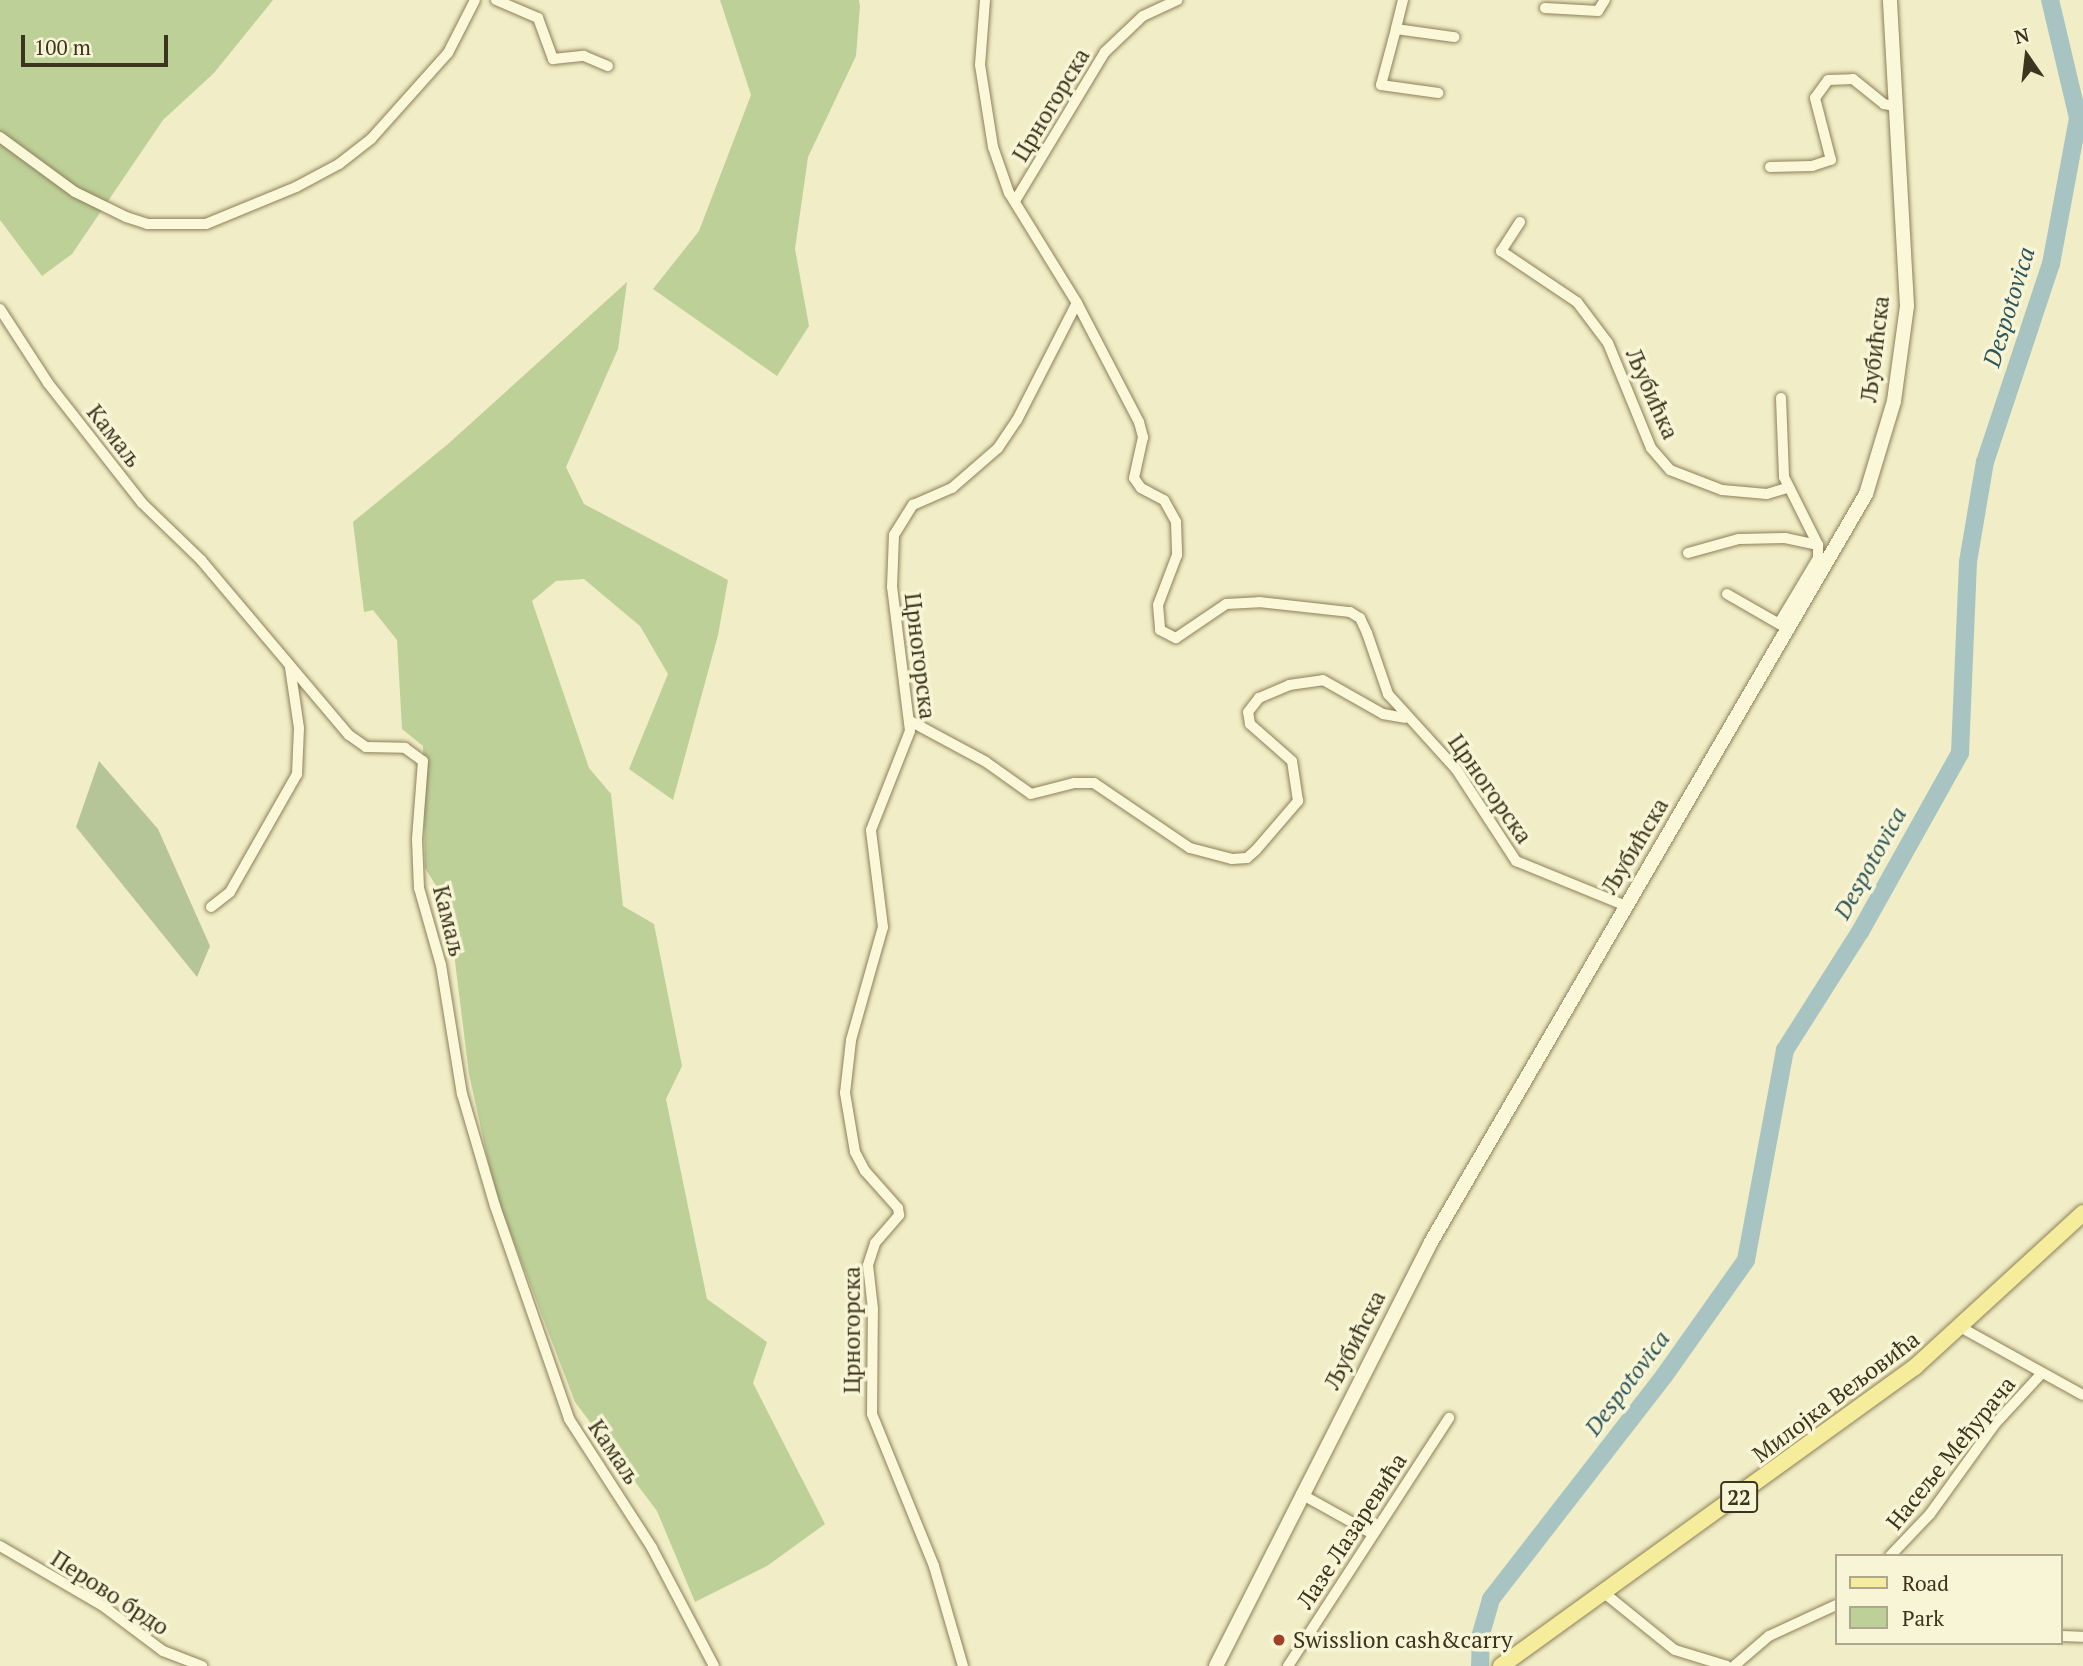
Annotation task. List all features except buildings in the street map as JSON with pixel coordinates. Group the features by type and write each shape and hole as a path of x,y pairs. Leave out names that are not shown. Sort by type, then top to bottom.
{"main road":[{"name":"Милојка Вељовића","path":"1507,1661 1850,1416 1962,1328 2083,1213"}],"street":[{"path":"0,137 75,192 126,217 147,224 206,224 296,187 339,164 371,139 448,53 475,0"},
{"path":"496,0 538,18 553,59 584,56 608,66"},
{"path":"985,0 980,65 987,120 1001,174 1077,303 1139,422 1143,437 1134,478 1141,488 1164,500 1176,522 1177,555 1158,605 1160,630 1176,638 1226,604 1270,603 1350,612 1360,618 1388,694 1405,718"},
{"name":"Црногорска","path":"1015,201 1105,52 1143,16 1177,0"},
{"path":"1403,0 1381,85 1438,93"},
{"path":"1545,8 1598,11 1605,0"},
{"name":"Љубићска","path":"1216,1666 1431,1242 1785,628 1866,494 1894,401 1907,306 1890,0"},
{"path":"1396,29 1454,37"},
{"path":"1770,167 1812,166 1830,160 1815,98 1828,80 1853,79 1884,104 1896,107"},
{"name":"Љубићка","path":"1520,222 1501,251 1577,302 1621,367 1630,406 1650,448 1670,470 1722,490 1767,494 1787,488"},
{"name":"Црногорска","path":"963,1666 934,1566 872,1413 873,1309 868,1265 875,1243 899,1215 898,1208 865,1171 855,1152 845,1112 851,1040 883,927 871,831 910,731 899,668 899,622 892,587 894,535 913,505 952,488 998,448 1017,420 1077,303"},
{"name":"Камаљ","path":"0,309 48,383 142,503 193,551 357,743 405,748 423,761 417,839 419,888 441,965 462,1094 495,1206 569,1419 652,1548 714,1666"},
{"path":"1727,594 1785,628 1818,558 1818,545 1787,488 1780,460 1781,398"},
{"path":"1688,553 1739,539 1795,538 1818,545"},
{"path":"211,907 230,892 298,774 299,728 290,666"},
{"path":"910,721 986,762 1031,794 1074,783 1094,783 1190,848 1232,859 1247,858 1298,801 1292,761 1250,724 1248,712 1259,698 1289,685 1323,680 1382,714 1405,718"},
{"name":"Црногорска","path":"1405,718 1426,733 1456,769 1516,861 1626,906"},
{"path":"1962,1328 2083,1395"},
{"name":"Насеље Међурача","path":"1892,1554 1930,1514 1995,1424 2042,1373"},
{"name":"Лазе Лазаревића","path":"1288,1666 1449,1418"},
{"path":"1301,1494 1373,1534"},
{"name":"Перово брдо","path":"0,1546 103,1606 163,1651 202,1666"},
{"path":"1603,1592 1675,1650 1727,1666"},
{"path":"1737,1665 1769,1636 1834,1606"},
{"path":"2062,1636 2083,1637"}],"green space":[{"path":"0,0 273,0 214,73 163,120 72,254 42,276 0,220"},
{"path":"720,0 859,0 860,6 856,56 808,157 795,249 809,326 777,376 653,289 699,231 751,95"},
{"path":"627,282 618,349 566,467 584,504 728,580 718,635 673,800 629,769 668,674 640,626 584,579 556,581 532,601 589,768 611,794 623,906 654,924 682,1066 666,1099 707,1299 767,1342 753,1383 825,1524 767,1566 695,1602 657,1511 575,1402 495,1192 469,1074 448,905 425,868 423,746 402,729 397,640 373,610 364,612 353,522 448,444"},
{"path":"99,761 158,829 210,946 197,977 76,827"}],"waterway":[{"name":"Despotovica","path":"1480,1666 1481,1634 1491,1599 1664,1376 1746,1260 1785,1050 1860,932 1960,753 1968,562 1985,462 2051,264 2078,118 2050,0"}],"place":[{"name":"Swisslion cash&carry","path":"1279,1640"}]}
